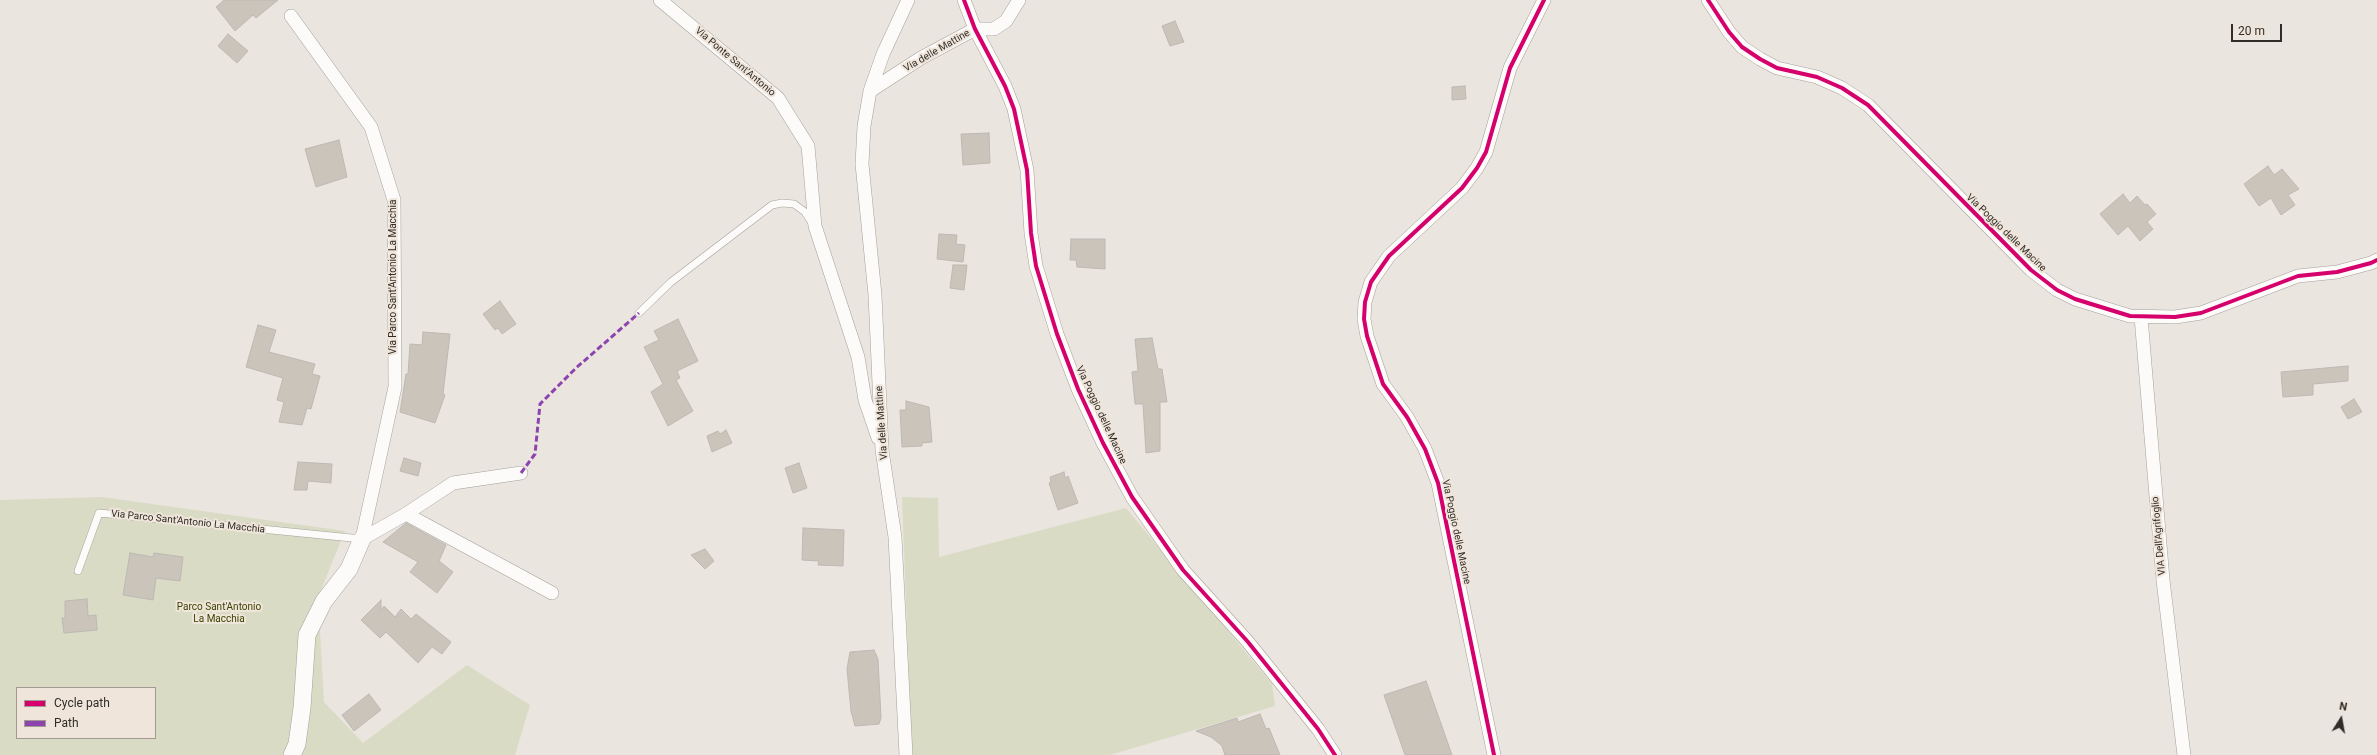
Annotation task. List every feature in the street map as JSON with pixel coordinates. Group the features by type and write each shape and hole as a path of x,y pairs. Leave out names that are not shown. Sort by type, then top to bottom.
{"street":[{"name":"Via Ponte Sant'Antonio","path":"660,0 778,98 808,146 815,226 858,357 865,400 882,450"},
{"name":"Via delle Mattine","path":"906,755 895,537 882,450 875,295 862,164 864,126 870,91 883,54 908,0"},
{"name":"Via delle Mattine","path":"964,0 974,27"},
{"name":"Via delle Mattine","path":"870,91 921,58 974,27 994,29 1006,21 1019,0"},
{"name":"Via Poggio delle Macine","path":"1494,755 1438,483 1426,449 1407,417 1383,384 1366,336 1364,308 1371,282 1389,256 1462,188 1486,152 1510,68 1544,0"},
{"name":"Via Poggio delle Macine","path":"1708,0 1729,32 1742,47 1760,59 1777,68 1842,88 1868,105 2031,270 2057,290 2095,306 2141,317 2175,317 2201,313 2298,276 2337,272 2377,260"},
{"name":"Via Parco Sant'Antonio La Macchia","path":"291,16 371,127 394,200 395,386 362,539 349,569 324,601 307,634 302,708 297,744 292,755"},
{"name":"Via Poggio delle Macine","path":"974,27 1005,86 1014,109 1021,133 1027,170 1031,233 1036,266 1057,334 1078,389 1103,443 1132,497 1183,570 1248,642 1318,729 1335,755"},
{"name":"VIA Dell'Agrifoglio","path":"2141,317 2163,580 2184,755"},
{"path":"362,539 406,514 453,483 521,474"},
{"path":"406,514 552,594"}],"lane":[{"name":"Via Ponte Sant'Antonio","path":"639,313 671,282 772,205 782,203 794,204 805,212 815,226"},
{"name":"Via Parco Sant'Antonio La Macchia","path":"78,571 99,513 362,539"}],"green space":[{"name":"Parco Sant'Antonio La Macchia","path":"102,497 345,531 318,597 324,702 363,743 467,665 530,705 515,755 0,755 0,500"},
{"path":"902,497 938,498 939,557 1126,508 1272,684 1275,706 1110,755 912,755"}],"building":[{"path":"224,0 278,0 256,18 253,15 235,31 216,7"},
{"path":"1175,21 1184,42 1170,46 1162,26"},
{"path":"228,34 248,51 237,63 218,46"},
{"path":"1465,86 1466,99 1452,100 1452,87"},
{"path":"989,133 990,163 963,165 961,134"},
{"path":"339,140 347,177 316,187 305,149"},
{"path":"2268,166 2274,175 2282,169 2299,189 2288,195 2295,205 2281,215 2271,198 2259,206 2244,184"},
{"path":"2123,194 2130,203 2137,196 2156,214 2147,222 2153,229 2140,241 2128,226 2118,235 2100,214"},
{"path":"939,234 957,235 956,244 965,245 963,262 937,259"},
{"path":"1071,239 1105,239 1105,269 1077,267 1076,260 1070,260"},
{"path":"953,265 967,265 964,290 950,288"},
{"path":"500,301 516,324 502,334 498,328 495,330 483,314"},
{"path":"678,319 698,361 677,371 680,378 676,380 693,411 668,426 651,392 663,384 644,347 659,340 654,331"},
{"path":"258,325 276,330 269,352 315,364 312,374 320,376 311,409 307,408 302,425 279,422 284,402 277,400 283,378 246,367"},
{"path":"423,332 450,334 443,394 445,395 435,423 400,412 406,374 408,374 410,344 422,345"},
{"path":"1152,338 1158,369 1162,369 1167,402 1160,402 1160,451 1146,453 1143,404 1135,404 1132,372 1138,371 1135,339"},
{"path":"2348,366 2348,381 2313,384 2313,395 2283,397 2281,372"},
{"path":"2354,399 2362,412 2348,419 2341,407"},
{"path":"906,401 929,407 932,442 922,443 922,446 902,447 900,410 906,410"},
{"path":"726,430 732,443 712,452 707,436 718,431 720,434"},
{"path":"404,458 421,463 418,476 400,471"},
{"path":"298,462 332,464 331,483 308,481 307,490 294,490"},
{"path":"799,463 807,488 793,493 785,468"},
{"path":"1064,472 1065,478 1068,476 1078,503 1058,510 1049,483 1051,482 1050,477"},
{"path":"406,523 446,545 439,561 453,572 437,593 410,572 418,562 383,542"},
{"path":"803,528 844,530 843,566 818,565 819,561 802,560"},
{"path":"705,549 714,561 705,569 691,555"},
{"path":"130,553 153,557 154,553 183,557 180,581 156,578 153,600 123,595"},
{"path":"87,599 88,616 96,615 97,630 64,633 62,618 65,618 65,601"},
{"path":"381,600 381,610 384,606 395,617 401,609 411,619 416,614 451,642 442,654 432,647 418,663 386,632 380,638 361,620"},
{"path":"874,650 878,659 881,718 879,724 855,726 851,711 847,669 850,652"},
{"path":"1426,681 1452,755 1405,755 1384,695"},
{"path":"369,694 381,710 354,731 342,715"},
{"path":"1260,714 1266,729 1269,728 1280,755 1225,755 1222,746 1211,737 1196,731 1237,718 1238,722"}],"marked path":[{"path":"521,473 535,454 540,404 576,368 639,313"}],"cycle path":[{"path":"964,0 975,29 1005,86 1014,109 1027,170 1031,233 1036,266 1057,334 1078,389 1103,443 1132,497 1183,570 1248,642 1318,729 1335,755"},
{"path":"1494,755 1438,483 1425,449 1407,417 1383,384 1367,336 1364,319 1365,302 1371,282 1389,256 1462,188 1477,168 1486,152 1510,68 1544,0"},
{"path":"1708,0 1729,32 1742,47 1760,59 1777,68 1817,77 1842,88 1868,105 2031,270 2057,290 2075,299 2130,316 2175,317 2201,313 2298,276 2337,272 2377,260"}]}
